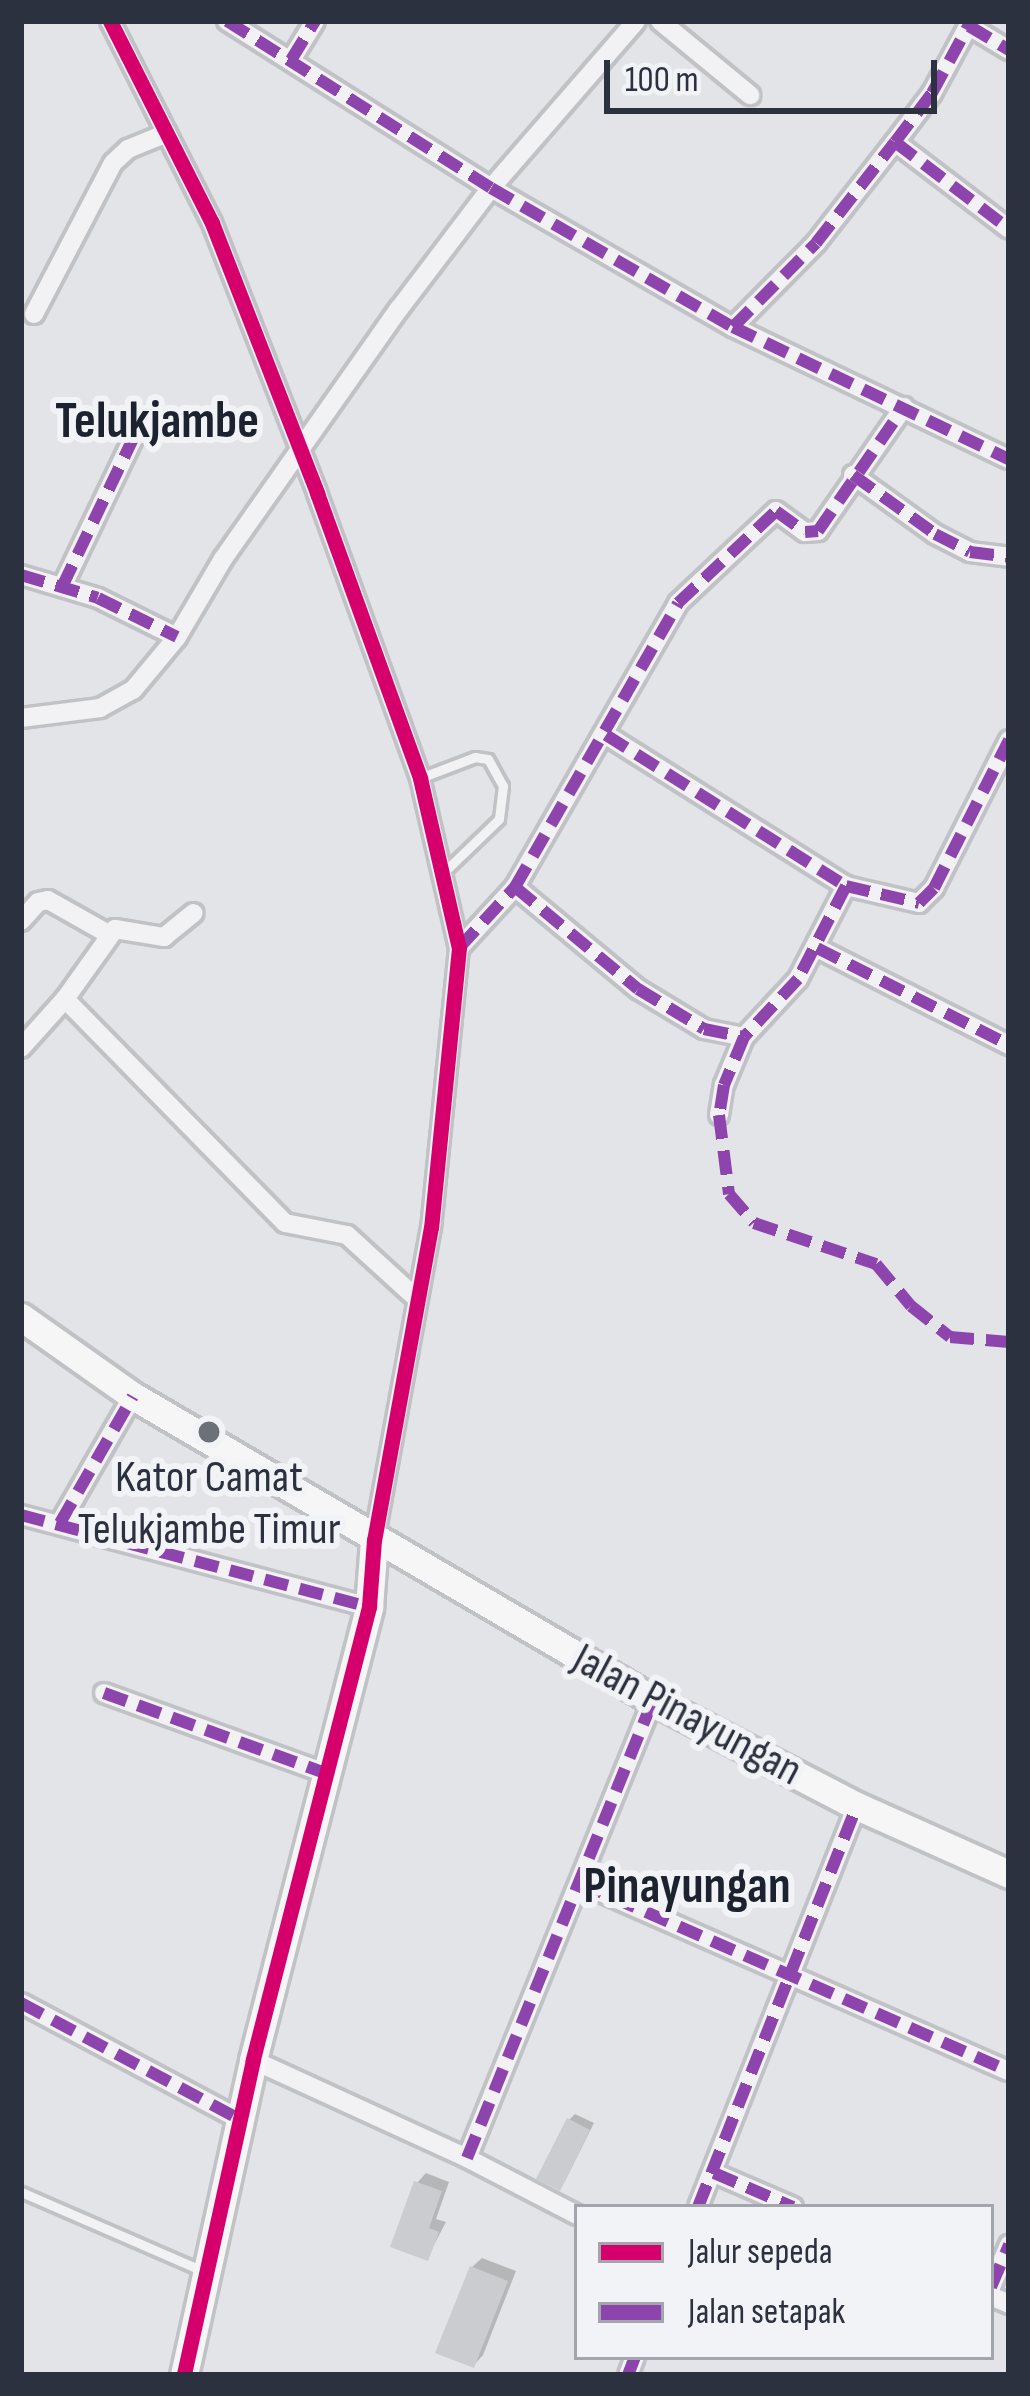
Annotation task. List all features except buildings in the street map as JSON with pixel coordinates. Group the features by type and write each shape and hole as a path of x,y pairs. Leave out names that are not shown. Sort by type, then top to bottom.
{"main road":[{"name":"Jalan Pinayungan","path":"21,1316 133,1396 653,1700 857,1806 1009,1874"},
{"path":"184,2375 253,2060 369,1607 374,1540"}],"street":[{"path":"110,21 220,243 300,452 420,778 459,948 445,1129 374,1540"},
{"path":"227,21 491,188 733,327 1009,459"},
{"path":"290,60 315,21"},
{"path":"21,718 100,708 134,690 177,637 223,559 491,188 636,21"},
{"path":"660,21 750,95"},
{"path":"733,327 816,243 932,93 970,24 1009,50"},
{"path":"34,314 113,163 128,149 167,133"},
{"path":"895,142 1009,229"},
{"path":"459,948 515,887 606,735 677,603 776,511 805,532 818,531 904,407"},
{"path":"62,587 141,422"},
{"path":"853,476 970,552 1009,557"},
{"path":"21,574 98,598 177,637"},
{"path":"606,735 846,886 920,903 1009,740"},
{"path":"719,1115 724,1084 744,1037 798,979 846,886"},
{"path":"515,887 638,989 704,1029 744,1037"},
{"path":"21,920 48,900 110,935"},
{"path":"21,1048 65,998 110,935 120,929 164,937 194,913"},
{"path":"818,948 1009,1045"},
{"path":"65,998 286,1223 347,1235 416,1298"},
{"path":"60,1523 133,1396"},
{"path":"21,1515 369,1607"},
{"path":"104,1694 328,1774"},
{"path":"466,2158 653,1700"},
{"path":"699,2204 857,1806"},
{"path":"580,1883 1009,2071"},
{"path":"21,2003 239,2119"},
{"path":"253,2060 574,2213"},
{"path":"714,2173 786,2204"},
{"path":"994,2280 1009,2245"}],"lane":[{"path":"420,778 475,757 488,759 502,786 499,820 445,871"},
{"path":"21,2192 204,2272"}],"marked path":[{"path":"227,21 491,188 733,327 1009,459"},
{"path":"291,60 315,21"},
{"path":"733,327 816,243 895,142 932,93 971,21"},
{"path":"969,26 1009,50"},
{"path":"895,142 1009,229"},
{"path":"459,948 515,887 678,603 776,511 805,532 818,531 904,407"},
{"path":"62,587 141,422"},
{"path":"853,475 935,534 970,552 1009,557"},
{"path":"21,575 98,598 177,637"},
{"path":"606,735 846,886 919,903 934,888 1009,740"},
{"path":"846,886 798,979 744,1037 724,1085 719,1115 729,1194 754,1223 876,1264 911,1306 950,1337 1009,1342"},
{"path":"515,887 638,989 704,1029 744,1037"},
{"path":"817,948 1009,1045"},
{"path":"60,1523 133,1396"},
{"path":"21,1515 369,1607"},
{"path":"104,1693 328,1774"},
{"path":"467,2158 653,1700"},
{"path":"699,2204 857,1806"},
{"path":"580,1883 1009,2071"},
{"path":"21,2003 239,2119"},
{"path":"714,2173 786,2204"},
{"path":"994,2280 1009,2245"},
{"path":"628,2375 634,2360"}],"cycle path":[{"path":"110,21 212,223 317,493 420,778 459,948 431,1227 374,1540 369,1607 253,2060 184,2375"}],"place":[{"name":"Kator Camat Telukjambe Timur","path":"209,1432"}],"district":[{"name":"Telukjambe","path":"157,422"},
{"name":"Pinayungan","path":"687,1887"}]}
